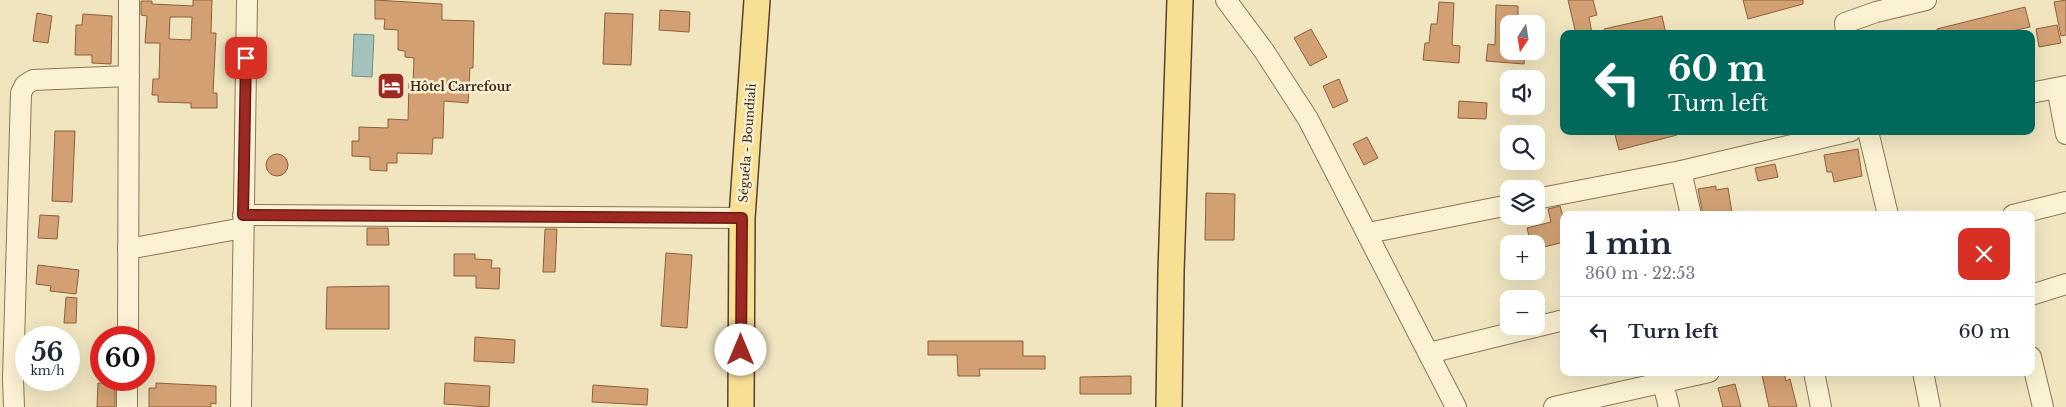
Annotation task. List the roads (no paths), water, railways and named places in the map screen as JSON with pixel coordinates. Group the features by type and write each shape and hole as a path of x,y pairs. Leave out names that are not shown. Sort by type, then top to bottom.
{"main road":[{"name":"Séguéla - Boundiali","path":"741,407 742,218 757,0"},
{"path":"1169,407 1171,272 1180,0"}],"street":[{"path":"128,326 129,0"},
{"path":"241,407 247,0"},
{"path":"1226,0 1264,51 1308,119 1456,407"},
{"path":"1846,30 1845,23 1876,12 1926,0"},
{"path":"14,407 6,379 21,93 25,85 33,80 129,76"},
{"path":"2035,92 2062,87 2066,134"},
{"path":"1545,197 1681,171 1835,135"},
{"path":"1869,135 1887,211"},
{"path":"1681,171 1690,211"},
{"path":"2029,211 2066,202"},
{"path":"1368,233 1500,207"},
{"path":"128,249 243,221 742,218"},
{"path":"2035,294 2066,284"},
{"path":"1429,353 1560,321"},
{"path":"2035,373 2044,407"},
{"path":"1554,407 1661,378 1677,376"},
{"path":"1815,376 1821,407"},
{"path":"1924,376 1930,407"},
{"path":"1661,378 1668,407"},
{"path":"127,391 127,407"}],"water":[{"path":"354,34 374,35 372,77 352,76"}],"place":[{"name":"Hôtel Carrefour","path":"391,86"}]}
